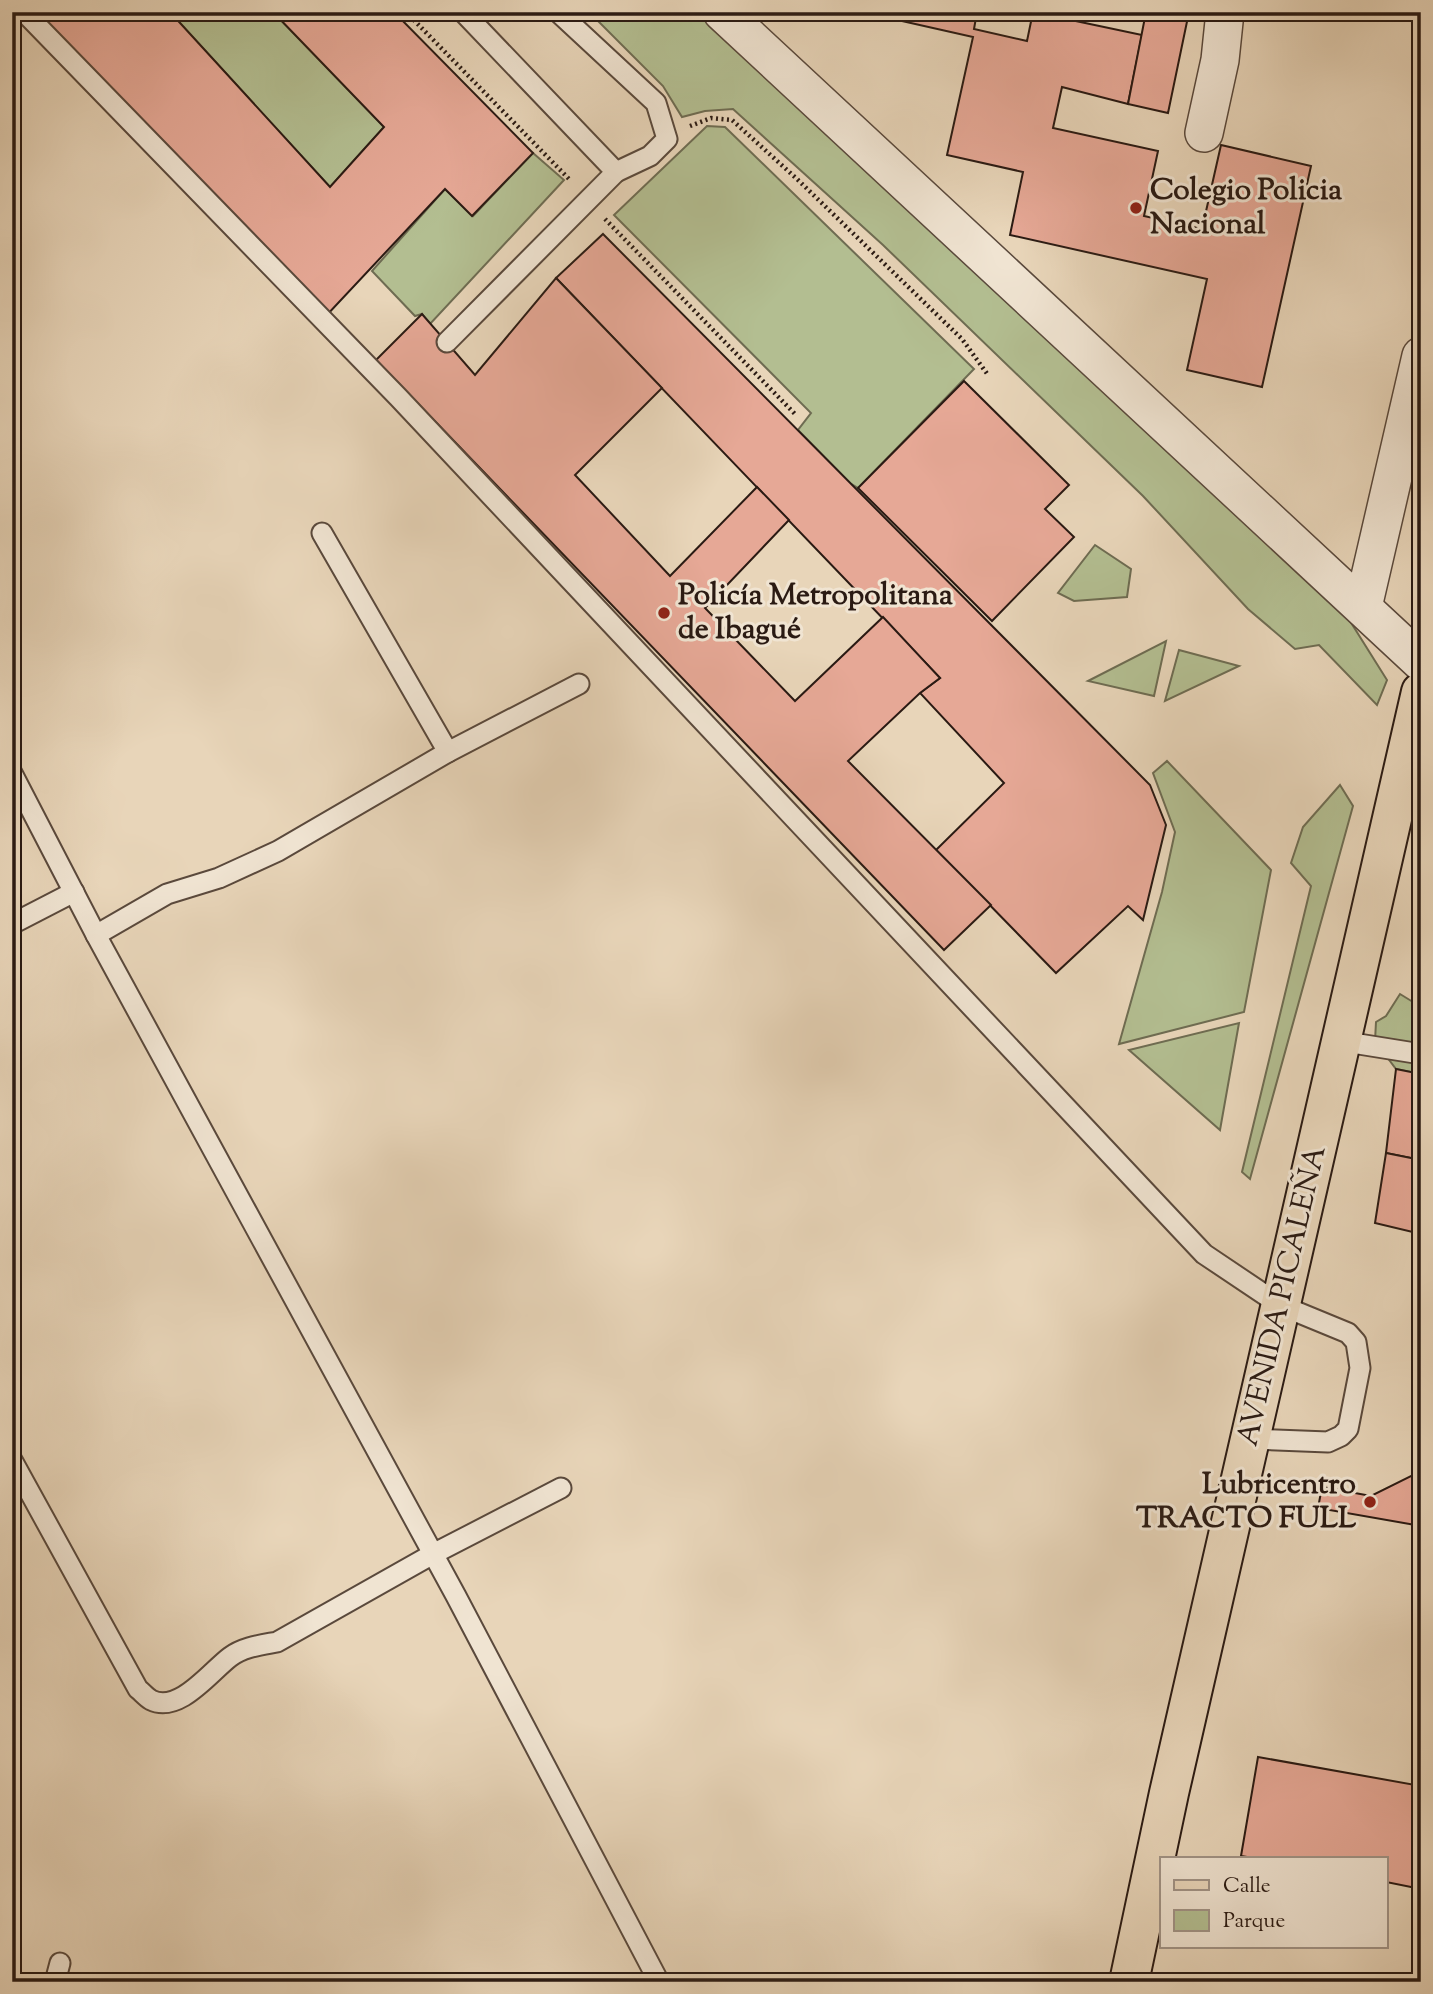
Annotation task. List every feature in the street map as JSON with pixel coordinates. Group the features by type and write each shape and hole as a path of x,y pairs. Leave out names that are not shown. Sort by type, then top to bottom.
{"main road":[{"name":"AVENIDA PICALEÑA","path":"1129,1982 1169,1793 1421,692"}],"street":[{"path":"722,12 1421,662"},
{"path":"1204,133 1220,60 1225,12"},
{"path":"1363,607 1421,356"}],"lane":[{"path":"24,12 401,393 1204,1254 1280,1305 1348,1333 1356,1342 1360,1368 1348,1429 1341,1436 1328,1442 1251,1439"},
{"path":"463,12 616,172"},
{"path":"446,342 616,172 650,156 667,139 656,103 558,12"},
{"path":"322,533 448,752"},
{"path":"96,935 167,894 219,878 278,851 448,752 579,684"},
{"path":"12,773 96,935 433,1553 659,1982"},
{"path":"12,924 74,892"},
{"path":"1340,1041 1421,1054"},
{"path":"12,1460 138,1689 152,1701 170,1701 192,1692 232,1656 252,1647 277,1642 433,1553 561,1488"}],"path":[{"path":"667,139 685,128 712,118 732,120 962,339 988,375"}],"green space":[{"path":"170,12 273,12 384,127 330,187"},
{"path":"589,12 700,12 1338,602 1387,680 1377,705 1319,645 1295,649 1248,609 1143,496 883,245 733,109 705,111 682,117 663,86"},
{"path":"707,126 725,127 974,369 858,488 798,430 811,413 614,215"},
{"path":"533,153 564,180 430,324 422,314 415,316 372,271 445,189 473,216"},
{"path":"1095,545 1131,569 1127,597 1074,601 1058,593"},
{"path":"1166,641 1154,696 1088,681"},
{"path":"1179,650 1239,666 1165,701"},
{"path":"1167,761 1271,870 1244,1012 1119,1044 1162,892 1175,832 1153,773"},
{"path":"1340,785 1353,806 1250,1179 1242,1172 1311,886 1291,863 1303,827"},
{"path":"1400,994 1413,1002 1415,1014 1421,1018 1421,1074 1396,1069 1375,1041 1376,1022 1386,1016"},
{"path":"1239,1023 1220,1130 1129,1050"}],"building":[{"path":"40,12 170,12 330,187 384,127 273,12 394,12 533,153 472,216 445,189 325,317 36,16"},
{"name":"Colegio Policia Nacional","path":"862,12 977,12 974,29 1027,41 1033,12 1142,35 1128,104 1062,87 1053,128 1158,151 1144,216 1202,229 1221,145 1311,166 1262,387 1187,370 1207,279 1010,235 1023,172 947,155 973,37"},
{"path":"1146,12 1189,12 1168,113 1128,104"},
{"path":"603,234 1150,785 1166,825 1143,920 1128,906 1056,973 936,850 1004,783 920,693 940,678 556,278"},
{"name":"Policía Metropolitana de Ibagué","path":"556,278 662,388 575,475 670,576 757,487 789,520 705,608 795,701 883,617 940,678 920,693 848,761 991,905 944,950 376,360 422,314 475,375"},
{"path":"964,381 1069,485 1045,509 1074,537 992,621 858,488"},
{"path":"1396,1069 1421,1074 1421,1160 1386,1153"},
{"path":"1386,1153 1421,1160 1421,1234 1375,1223"},
{"name":"Lubricentro TRACTO FULL","path":"1421,1471 1421,1526 1318,1508 1322,1487 1371,1496"},
{"path":"1258,1757 1421,1786 1421,1889 1388,1882 1388,1857 1241,1856"}],"place":[{"name":"Colegio Policia Nacional","path":"1136,208"},
{"name":"Policía Metropolitana de Ibagué","path":"664,613"},
{"name":"Lubricentro TRACTO FULL","path":"1370,1502"}]}
